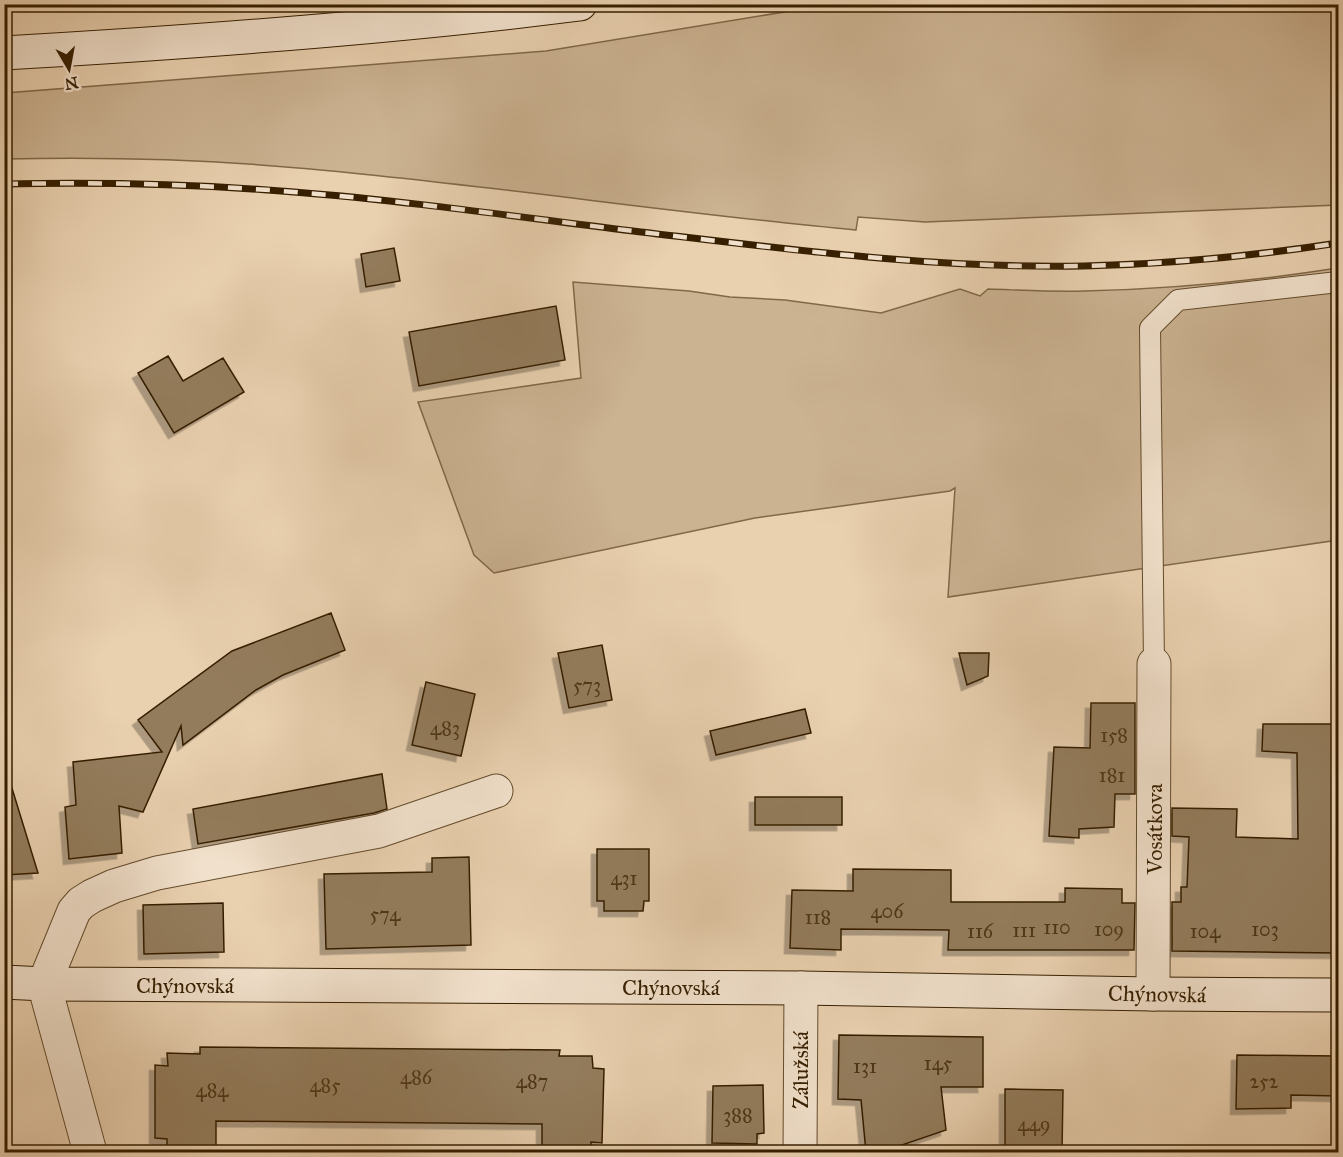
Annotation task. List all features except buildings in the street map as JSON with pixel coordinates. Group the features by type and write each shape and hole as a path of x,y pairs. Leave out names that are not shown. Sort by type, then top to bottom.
{"street":[{"path":"4,53 195,42 350,29 580,4"},
{"name":"Vosátkova","path":"1153,994 1154,664"},
{"path":"90,1152 44,984 74,911 85,900 114,886 157,873 379,831 496,791"},
{"name":"Chýnovská","path":"4,982 1338,995"},
{"name":"Zálužská","path":"800,1152 801,988"}],"lane":[{"path":"1154,664 1150,328 1178,300 1338,282"}],"shaded area":[{"path":"833,4 1338,5 1338,205 925,222 858,217 856,230 438,182 262,165 152,159 5,159 5,93 546,51"},
{"path":"1338,268 1338,540 948,597 955,488 950,491 755,518 494,573 474,555 418,402 581,378 573,282 785,300 881,313 960,289 980,296 988,289 1072,291 1148,288 1275,277"}],"railway":[{"path":"4,184 149,184 294,192 424,205 806,251 974,264 1084,266 1148,263 1275,252 1338,243"}]}
